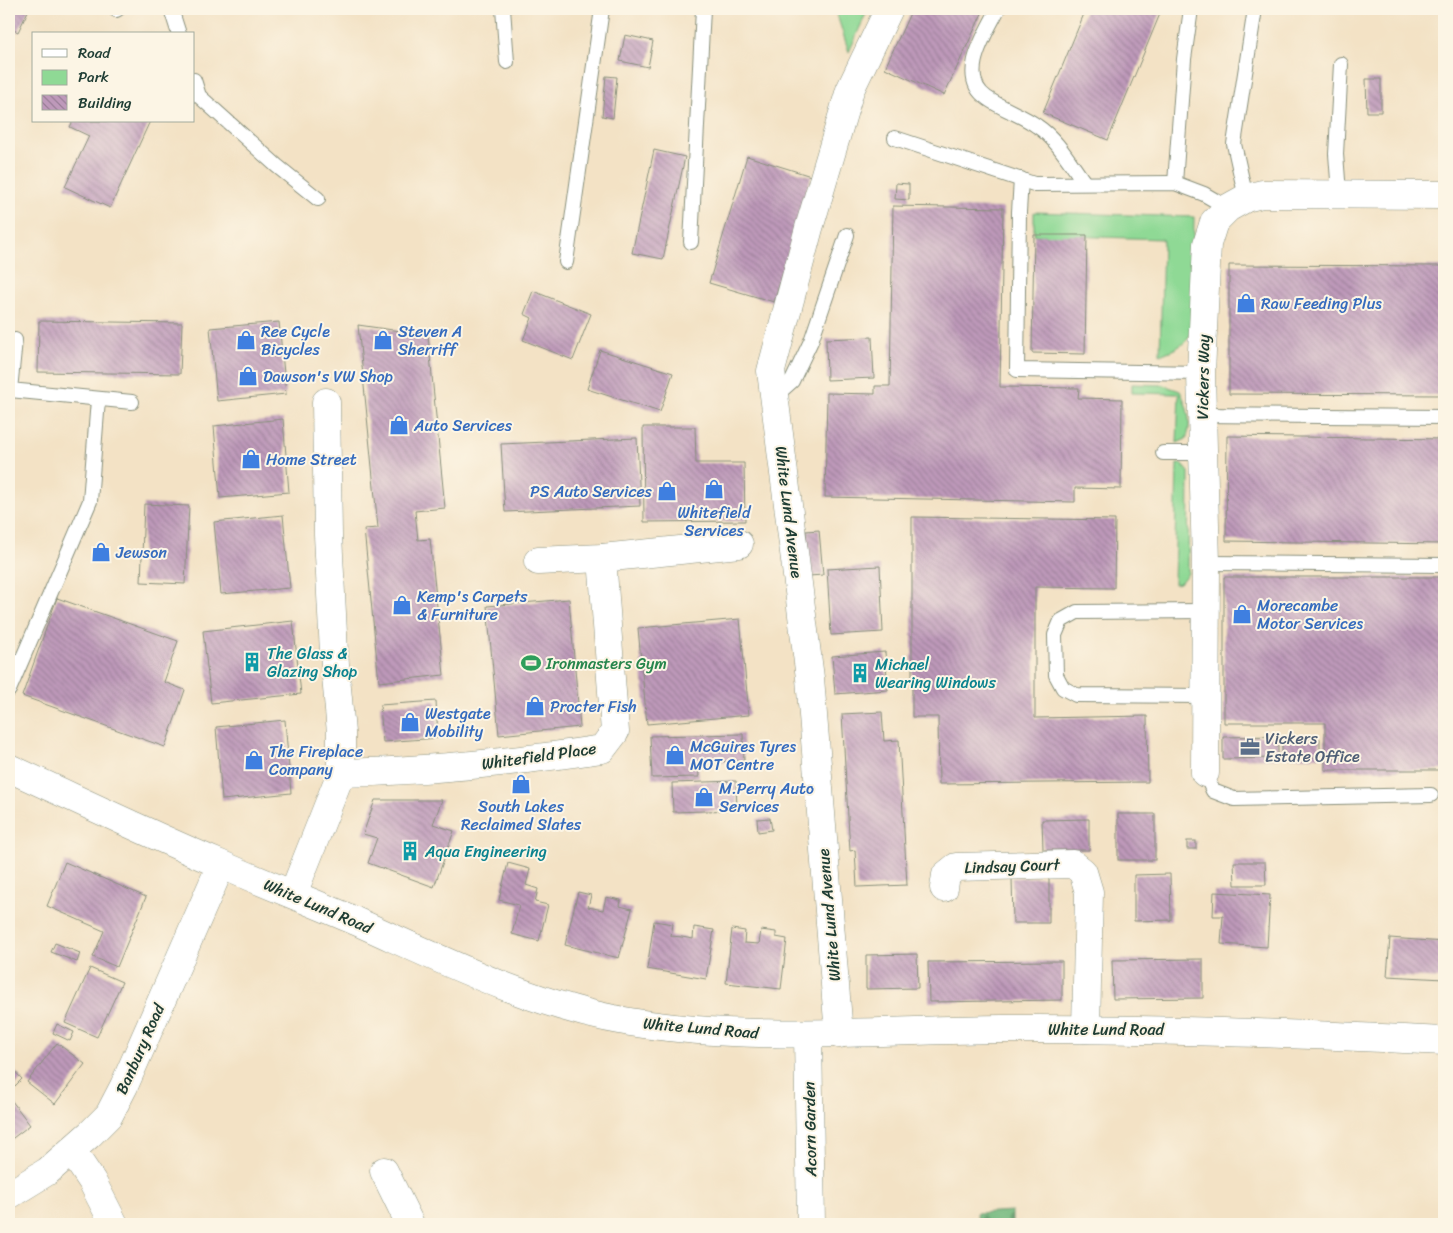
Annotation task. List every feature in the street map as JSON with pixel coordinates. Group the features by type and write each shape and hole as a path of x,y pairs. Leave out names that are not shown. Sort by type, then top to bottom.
{"street":[{"name":"White Lund Avenue","path":"839,1034 810,678 771,371 808,228 850,90 888,9"},
{"path":"1237,203 1262,194 1444,195"},
{"name":"Vickers Way","path":"1205,773 1206,562 1201,373 1207,244 1214,222 1237,203"},
{"path":"294,894 341,773 341,733 334,653 328,535 326,402"},
{"path":"538,561 602,558 739,544"},
{"name":"Whitefield Place","path":"341,773 402,772 510,762 602,749 615,732 602,558"},
{"name":"White Lund Road","path":"9,768 221,865 294,894 493,982 568,1009 630,1022 712,1032 839,1034 918,1030 1139,1028 1444,1041"},
{"name":"Lindsay Court","path":"944,888 946,875 956,867 1073,864 1083,872 1089,892 1090,911 1086,948 1086,1029"},
{"name":"Banbury Road","path":"9,1195 48,1171 109,1115 124,1086 221,865"},
{"name":"Acorn Garden","path":"808,1034 811,1224"},
{"path":"72,1151 92,1181 114,1224"},
{"path":"384,1171 410,1224"}],"lane":[{"path":"172,9 178,32"},
{"path":"503,9 507,62"},
{"path":"566,262 602,9"},
{"path":"691,242 703,9"},
{"path":"998,9 978,50 972,72 976,88 986,98 1038,126 1056,144 1084,182"},
{"path":"1175,183 1184,59 1191,9"},
{"path":"895,138 1034,184 1084,182 1175,183 1204,194 1237,203 1234,144 1255,9"},
{"path":"1339,193 1336,154 1341,64"},
{"path":"195,83 199,96 277,166 318,199"},
{"path":"1021,179 1017,370 1201,373"},
{"path":"774,397 792,381 811,342 848,235"},
{"path":"15,340 10,390 132,402"},
{"path":"9,690 90,501 98,400"},
{"path":"1201,415 1444,417"},
{"path":"1163,453 1204,454"},
{"path":"1206,562 1444,565"},
{"path":"1206,611 1077,612 1062,621 1056,635 1056,675 1062,688 1076,695 1206,696"},
{"path":"1205,773 1213,791 1234,799 1431,795"}],"green space":[{"path":"835,9 868,9 849,52"},
{"path":"1034,212 1194,217 1192,330 1187,340 1175,349 1160,355 1163,239 1034,235"},
{"path":"1132,384 1163,385 1180,391 1185,402 1189,421 1186,439 1177,443 1179,394 1132,393"},
{"path":"1177,464 1182,464 1189,472 1188,573 1180,583 1174,584"},
{"path":"1012,1211 1012,1224 978,1224 977,1213"}],"building":[{"path":"9,9 29,9 18,32 9,28"},
{"path":"912,9 984,9 944,95 885,68"},
{"path":"1086,9 1162,9 1108,140 1043,113"},
{"path":"625,35 653,41 648,67 620,61"},
{"path":"606,76 617,77 613,118 602,116"},
{"path":"1366,79 1381,79 1381,112 1367,112"},
{"path":"72,122 150,122 110,208 65,187 89,136 70,127"},
{"path":"654,150 685,157 663,259 632,253"},
{"path":"747,156 811,176 774,302 709,283"},
{"path":"896,183 909,184 909,200 895,199"},
{"path":"893,206 1003,208 1000,387 1079,388 1078,398 1122,399 1121,489 1075,488 1075,502 825,497 827,393 875,394 875,386 890,386"},
{"path":"1034,235 1087,235 1085,354 1032,353"},
{"path":"1229,265 1444,266 1444,395 1229,394"},
{"path":"533,291 591,314 573,360 523,340 532,318 524,314"},
{"path":"39,321 182,323 180,374 38,372"},
{"path":"279,322 286,394 217,401 210,328"},
{"path":"358,325 428,335 445,508 415,511 418,540 430,539 444,675 379,682 364,529 378,528"},
{"path":"872,337 874,378 827,380 826,339"},
{"path":"600,350 673,373 660,412 587,389"},
{"name":"Home Street","path":"283,419 289,492 220,498 214,426"},
{"path":"643,427 695,427 696,463 744,463 745,521 644,522"},
{"path":"1227,436 1444,439 1444,544 1226,541"},
{"path":"637,438 640,506 505,512 501,444"},
{"path":"144,504 189,506 185,584 141,582"},
{"path":"283,515 290,588 221,594 214,522"},
{"path":"912,517 1115,520 1114,588 1035,587 1035,718 1147,716 1148,782 939,784 938,717 912,717"},
{"path":"819,530 823,575 809,576 806,531"},
{"path":"880,566 883,632 831,635 827,569"},
{"path":"1224,577 1444,577 1444,770 1325,770 1325,723 1224,723"},
{"path":"57,598 178,641 164,682 185,690 165,747 22,696"},
{"path":"569,599 580,727 499,735 487,606"},
{"path":"740,619 749,715 647,724 638,628"},
{"name":"The Glass & Glazing Shop","path":"293,621 301,694 211,703 203,631"},
{"name":"Michael Wearing Windows","path":"885,652 888,690 835,694 832,656"},
{"name":"Westgate Mobility","path":"436,701 438,738 383,742 380,705"},
{"path":"882,712 884,741 899,740 907,885 857,887 855,850 850,851 842,714"},
{"name":"The Fireplace Company","path":"285,720 291,793 222,800 216,727"},
{"path":"743,734 744,761 698,762 699,777 652,778 650,736"},
{"name":"Vickers Estate Office","path":"1278,736 1278,758 1223,759 1223,737"},
{"path":"1282,739 1320,739 1320,757 1282,757"},
{"name":"M.Perry Auto Services","path":"736,781 737,810 673,812 672,783"},
{"name":"Aqua Engineering","path":"375,800 442,800 433,824 454,831 434,887 368,863 377,838 363,834"},
{"path":"1118,814 1155,814 1155,860 1118,860"},
{"path":"770,818 772,830 758,832 757,819"},
{"path":"1089,819 1089,850 1043,850 1042,820"},
{"path":"1187,841 1196,841 1196,849 1187,849"},
{"path":"65,862 146,897 117,967 93,957 104,931 47,906"},
{"path":"1234,862 1265,862 1266,885 1235,885"},
{"path":"508,863 530,869 526,885 538,889 535,902 548,905 539,941 512,934 519,905 499,900"},
{"path":"1170,874 1171,920 1134,921 1134,875"},
{"path":"1049,877 1049,923 1013,923 1012,878"},
{"path":"578,892 591,895 588,907 603,910 606,897 621,900 620,906 632,909 619,958 565,945"},
{"path":"1214,892 1270,895 1267,947 1221,944 1223,916 1213,916"},
{"path":"654,921 673,924 671,936 693,939 694,927 714,930 706,979 647,969"},
{"path":"732,929 745,931 744,943 759,944 761,930 776,932 776,937 787,939 781,989 726,983"},
{"path":"1390,938 1444,942 1444,979 1387,976"},
{"path":"55,943 80,953 77,962 51,952"},
{"path":"917,954 918,988 866,989 866,955"},
{"path":"1203,959 1203,998 1113,999 1112,960"},
{"path":"1062,961 1062,1000 929,1002 928,962"},
{"path":"90,968 122,982 97,1037 65,1023"},
{"path":"57,1024 74,1032 70,1041 53,1033"},
{"path":"57,1043 85,1064 55,1104 27,1082"},
{"path":"9,1065 22,1079 15,1086 9,1079"},
{"path":"9,1097 30,1125 9,1141"}],"place":[{"name":"Raw Feeding Plus","path":"1246,303"},
{"name":"Ree Cycle Bicycles","path":"246,340"},
{"name":"Steven A Sherriff","path":"383,340"},
{"name":"Dawson's VW Shop","path":"248,376"},
{"name":"Auto Services","path":"399,425"},
{"name":"Home Street","path":"251,459"},
{"name":"Whitefield Services","path":"714,489"},
{"name":"PS Auto Services","path":"667,491"},
{"name":"Jewson","path":"101,552"},
{"name":"Kemp's Carpets & Furniture","path":"402,605"},
{"name":"Morecambe Motor Services","path":"1242,614"},
{"name":"The Glass & Glazing Shop","path":"252,662"},
{"name":"Ironmasters Gym","path":"531,663"},
{"name":"Michael Wearing Windows","path":"860,673"},
{"name":"Procter Fish","path":"535,706"},
{"name":"Westgate Mobility","path":"410,722"},
{"name":"Vickers Estate Office","path":"1250,747"},
{"name":"McGuires Tyres MOT Centre","path":"675,755"},
{"name":"The Fireplace Company","path":"254,760"},
{"name":"South Lakes Reclaimed Slates","path":"521,784"},
{"name":"M.Perry Auto Services","path":"704,797"},
{"name":"Aqua Engineering","path":"410,851"}]}
